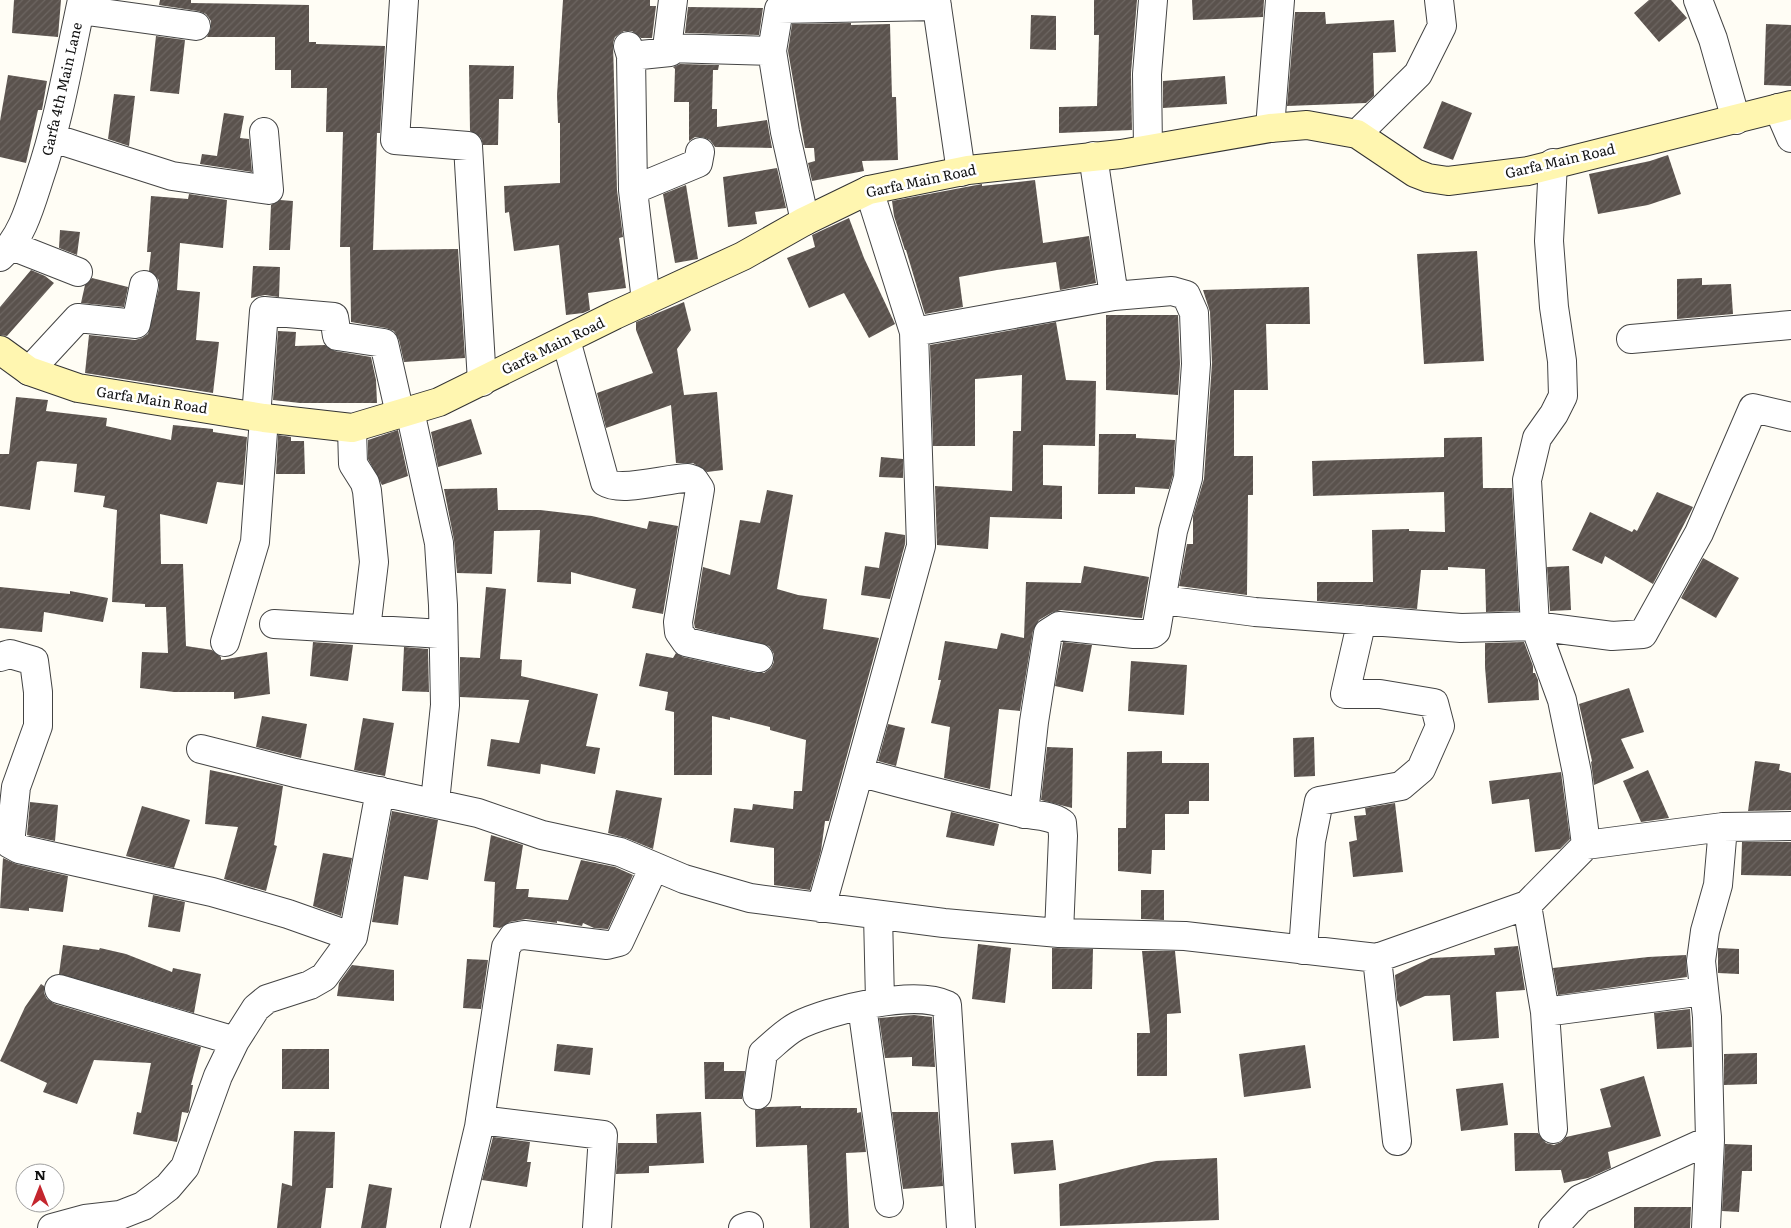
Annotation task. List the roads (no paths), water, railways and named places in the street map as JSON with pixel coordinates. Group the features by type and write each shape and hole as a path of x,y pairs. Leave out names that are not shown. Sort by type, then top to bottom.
{"main road":[{"name":"Garfa Main Road","path":"0,350 29,371 78,388 260,417 352,428 439,402 743,256 805,221 869,190 961,172 1148,149 1270,128 1307,125 1357,134 1415,173 1428,178 1448,181 1519,172 1784,107"}],"street":[{"path":"404,0 396,140 468,146 482,382"},
{"path":"646,301 633,190 629,51 670,52 667,48 673,0"},
{"path":"1148,149 1147,74 1153,0"},
{"path":"1270,128 1280,0"},
{"path":"1698,0 1714,39 1736,120"},
{"path":"1357,134 1418,74 1442,26 1443,2"},
{"path":"805,221 785,132 772,51 779,9 937,3 961,172"},
{"path":"81,5 196,26"},
{"name":"Garfa 4th Main Lane","path":"6,251 27,218 53,138 81,5"},
{"path":"667,48 772,51"},
{"path":"1784,107 1791,138"},
{"path":"53,138 172,176 269,190 264,132"},
{"path":"633,190 698,163 700,152"},
{"path":"1093,156 1114,296"},
{"path":"1553,163 1549,241 1554,307 1562,361 1563,396 1554,414 1537,438 1527,480 1535,626 1562,700 1577,773 1586,845"},
{"path":"821,908 921,546 914,332 869,190"},
{"path":"6,251 78,272"},
{"path":"29,371 78,318 136,324 144,285"},
{"path":"914,332 1114,296 1172,291 1186,295 1194,313 1196,364 1188,478 1173,531 1163,600 1156,631 1152,634 1134,634 1059,626 1048,633 1034,722 1024,814"},
{"path":"225,642 255,542 264,311 334,317 338,336 384,343 405,412 439,543 444,705 435,802"},
{"path":"1631,339 1791,325"},
{"path":"566,340 605,482 611,486 625,486 688,478 694,480 700,489 678,622 679,632 686,642 759,658"},
{"path":"1163,600 1255,612 1462,628 1535,626 1612,636 1643,634 1699,533 1753,408 1791,417"},
{"path":"352,428 353,464 365,483 367,491 374,562 366,629"},
{"path":"1304,950 1311,841 1319,801 1401,786 1421,769 1440,726 1434,703 1380,694 1346,694 1362,620"},
{"path":"274,624 443,634"},
{"path":"0,657 10,654 34,661 38,692 38,726 16,787 10,844 19,849 212,892 288,914 353,937"},
{"path":"202,749 380,792 435,802 478,813 542,836 620,852 684,880 750,898 944,924 1058,933 1185,936 1377,958 1527,905 1586,845 1724,828 1791,826"},
{"path":"859,772 929,792 1024,814 1054,818 1062,824 1058,933"},
{"path":"52,1228 86,1219 120,1215 143,1206 168,1187 186,1167 218,1076 235,1041 256,1008 267,999 310,986 324,977 353,937 380,792"},
{"path":"1706,1228 1710,1140 1707,1017 1701,962 1705,932 1718,885 1724,828"},
{"path":"455,1228 480,1120 506,947 513,937 524,935 614,945 619,942 654,867"},
{"path":"1527,905 1546,1012 1553,1129"},
{"path":"878,915 871,1004 889,1204"},
{"path":"1377,958 1397,1141"},
{"path":"60,990 235,1041"},
{"path":"1546,1012 1704,991"},
{"path":"758,1095 763,1053 794,1028 808,1021 886,1000 939,1001 947,1005 962,1228"},
{"path":"480,1120 603,1135 597,1228"},
{"path":"1553,1228 1580,1200 1710,1140"}]}
